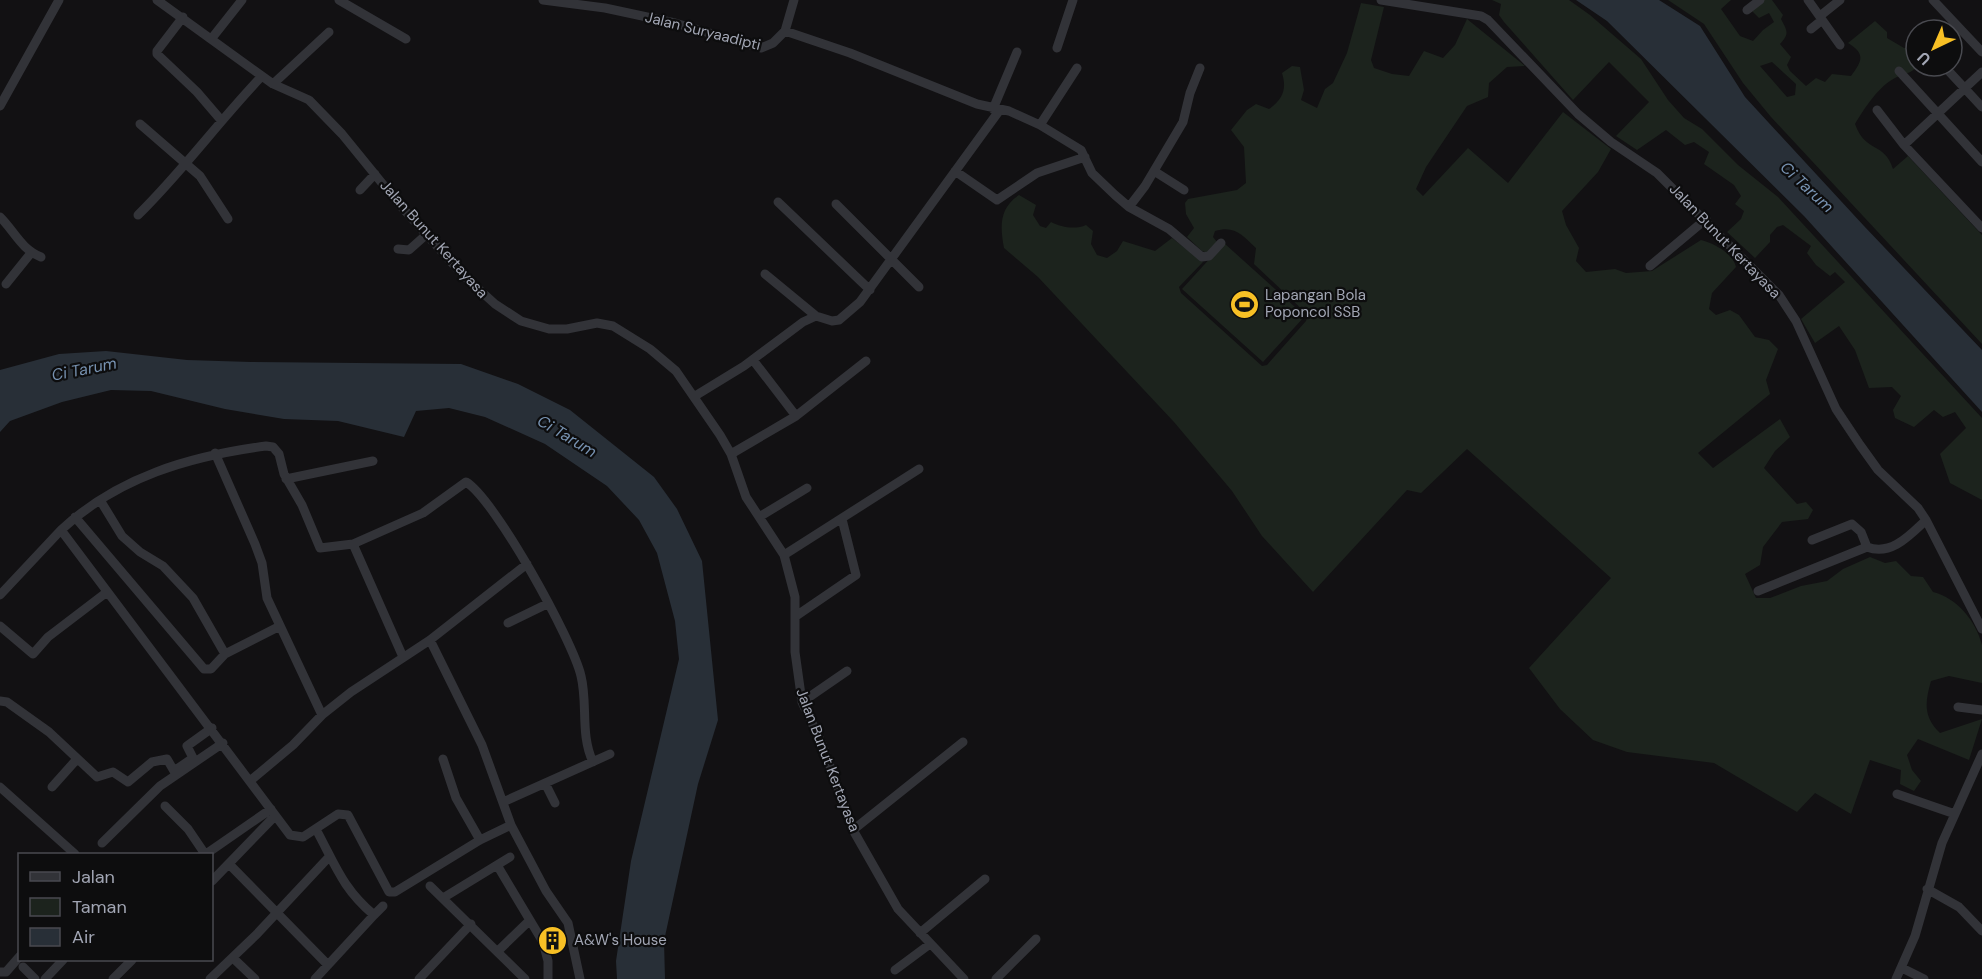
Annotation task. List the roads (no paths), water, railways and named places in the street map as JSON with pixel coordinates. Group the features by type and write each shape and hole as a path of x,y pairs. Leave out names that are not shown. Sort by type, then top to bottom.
{"street":[{"path":"0,106 57,3 45,0"},
{"name":"Jalan Bunut Kertayasa","path":"157,0 171,4 183,17 273,84 309,100 476,289 514,317 549,329 567,329 597,323 613,326 668,363 695,396 731,454 746,497 784,555 791,573 796,616 795,652 802,702 822,744 853,830 889,897 909,923 964,979"},
{"path":"339,0 406,39"},
{"name":"Jalan Suryaadipti","path":"543,0 606,4 761,48 773,43 785,31"},
{"path":"794,0 785,31 996,110 1009,111 1040,125 1071,143 1085,157 1100,182 1129,207 1168,229 1202,257 1209,256 1221,243"},
{"path":"1057,48 1073,0"},
{"name":"Jalan Bunut Kertayasa","path":"1381,0 1441,8 1480,16 1488,20 1578,114 1611,142 1658,173 1706,219 1784,302 1836,409 1878,470 1912,502 1926,520 1982,629"},
{"path":"1747,10 1760,0"},
{"path":"1808,0 1840,45"},
{"path":"1811,29 1840,0"},
{"path":"1933,0 1982,52"},
{"path":"212,38 241,1"},
{"path":"183,17 157,51 158,54 197,92 221,120"},
{"path":"273,84 329,32"},
{"path":"765,274 816,316 831,321 839,320 870,290 894,259 996,110 1017,52"},
{"path":"1040,125 1077,68"},
{"path":"1129,207 1183,122 1190,93 1200,68"},
{"path":"1899,71 1982,162"},
{"path":"1904,145 1982,72"},
{"path":"138,215 162,192 221,120 262,76"},
{"path":"1955,78 1982,106"},
{"path":"1877,110 1904,145 1982,228"},
{"path":"140,124 208,185 228,219"},
{"path":"955,171 997,200 1037,172 1085,157"},
{"path":"1154,171 1184,190"},
{"path":"360,190 375,174"},
{"path":"778,202 870,290"},
{"path":"836,204 894,259 919,287"},
{"path":"0,217 15,232 23,247 41,257"},
{"path":"1650,266 1706,219"},
{"path":"398,249 409,250 427,234"},
{"path":"6,284 31,253"},
{"path":"695,396 753,360 804,322 816,316"},
{"path":"753,360 796,416"},
{"path":"731,454 796,416 866,361"},
{"path":"0,595 75,517 124,484 150,473 215,453 273,447 279,454 286,479 302,505 320,548 353,544 423,513 466,482 487,504 527,564 580,672 585,699 585,738 593,762"},
{"path":"215,453 241,507 262,563 267,598 322,715"},
{"path":"286,479 373,461"},
{"path":"784,555 919,469"},
{"path":"759,517 807,488"},
{"path":"100,500 122,536 140,552 163,566 188,592 225,654"},
{"path":"75,517 204,669 211,669 225,654 280,626"},
{"path":"796,616 855,575 856,567 842,519"},
{"path":"1758,591 1867,547 1877,550 1890,549 1926,520"},
{"path":"1812,540 1852,524 1861,531 1867,547"},
{"path":"61,530 224,743 290,835 297,838 303,837 338,814 348,815 389,892 394,892 480,840 511,825"},
{"path":"353,544 403,657"},
{"path":"250,781 293,745 322,715 430,640 527,564"},
{"path":"0,626 33,654 48,638 107,592"},
{"path":"508,623 548,604"},
{"path":"430,640 482,745 511,825 546,891 568,923 580,979"},
{"path":"802,702 847,671"},
{"path":"0,701 7,702 28,716 97,777 113,772 128,782 158,759 167,759 174,771 186,765 193,758 187,746 212,728"},
{"path":"1958,706 1982,710"},
{"path":"853,830 963,742"},
{"path":"102,843 160,786 224,743"},
{"path":"503,802 610,754"},
{"path":"1896,979 1915,936 1927,889 1955,814 1978,769 1982,754"},
{"path":"52,787 77,759"},
{"path":"443,759 456,798 480,840"},
{"path":"545,783 555,803"},
{"path":"0,787 73,853"},
{"path":"1897,794 1955,814"},
{"path":"165,806 188,829 205,853"},
{"path":"209,853 271,809"},
{"path":"213,880 272,820"},
{"path":"318,833 328,858 350,892 374,915"},
{"path":"443,898 510,857"},
{"path":"210,979 233,958 328,858"},
{"path":"229,864 328,965"},
{"path":"497,865 546,950 548,979"},
{"path":"920,933 985,879"},
{"path":"430,886 525,979"},
{"path":"1927,889 1959,907 1982,931"},
{"path":"315,979 383,906"},
{"path":"498,951 530,921"},
{"path":"425,977 471,924"},
{"path":"996,979 1036,939"},
{"path":"895,970 930,944"},
{"path":"233,958 255,979"},
{"path":"0,972 6,972 18,959"},
{"path":"45,979 62,961"},
{"path":"113,979 131,961"},
{"path":"23,967 35,979"},
{"path":"1902,968 1924,979"}],"water":[{"name":"Ci Tarum","path":"1576,0 1659,0 1700,26 1745,97 1982,350 1982,412 1804,216 1607,21"},
{"name":"Ci Tarum","path":"106,351 187,360 461,364 518,384 570,410 654,477 677,509 702,561 718,720 698,784 664,941 665,979 617,979 616,961 631,861 679,659 675,621 657,553 639,520 607,486 545,444 485,417 449,408 416,411 404,437 338,421 284,419 225,409 151,391 111,390 62,402 10,421 0,432 0,370 59,354"}],"place":[{"name":"Lapangan Bola Poponcol SSB","path":"1244,304"},
{"name":"A&W's House","path":"553,940"}]}
